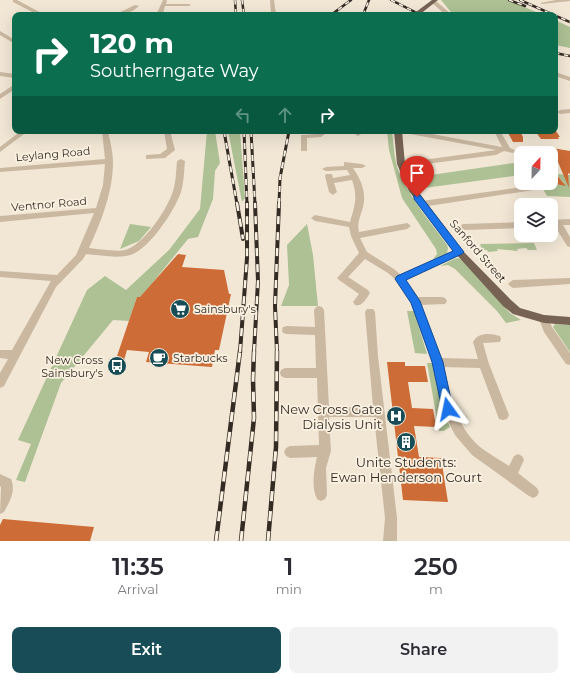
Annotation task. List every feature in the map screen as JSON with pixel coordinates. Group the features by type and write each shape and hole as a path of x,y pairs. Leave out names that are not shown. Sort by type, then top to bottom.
{"main road":[{"path":"419,12 434,1"},
{"name":"Sanford Street","path":"398,134 401,164 413,190 459,252 507,303 518,311 544,319 570,321"}],"street":[{"path":"272,0 274,12"},
{"path":"542,3 570,0"},
{"path":"15,1 36,12"},
{"path":"434,1 446,12"},
{"path":"160,12 164,2 189,5"},
{"path":"124,12 137,6"},
{"path":"0,33 12,40"},
{"path":"0,74 12,76"},
{"path":"558,75 570,79"},
{"path":"0,97 12,88"},
{"path":"560,112 570,111"},
{"path":"0,150 21,134"},
{"path":"0,383 52,285 84,251 107,185 108,161 105,134"},
{"path":"149,157 162,156 170,150 171,146 168,134"},
{"path":"304,149 303,136 319,136 324,134"},
{"path":"421,134 507,150"},
{"path":"499,134 507,150"},
{"path":"418,163 496,153 507,150"},
{"name":"Leylang Road","path":"0,170 108,161"},
{"path":"84,251 126,253 142,242 156,228 170,207 178,190 181,161"},
{"path":"348,166 355,177 360,191 360,202 353,225 355,236 364,254 391,271 400,279 416,301 437,362 448,409 459,431 476,451 533,492"},
{"path":"328,175 348,166 362,166"},
{"path":"328,175 355,177"},
{"path":"328,175 333,192"},
{"path":"422,204 517,190"},
{"name":"Ventnor Road","path":"0,219 99,210"},
{"path":"319,221 353,225"},
{"path":"558,223 570,222"},
{"path":"463,227 514,224"},
{"path":"355,236 407,226"},
{"path":"558,228 570,244"},
{"path":"400,279 459,252"},
{"path":"358,302 365,293 342,278 364,254"},
{"path":"0,274 58,278"},
{"path":"513,284 570,281"},
{"path":"416,301 442,301"},
{"path":"319,310 325,452 320,468 321,495"},
{"path":"370,312 378,412 391,518 390,541"},
{"path":"544,319 548,329 570,361"},
{"path":"286,330 320,330"},
{"path":"496,339 481,338 478,342 484,364 503,415"},
{"path":"0,354 15,355"},
{"path":"437,362 484,364"},
{"path":"285,373 322,373"},
{"path":"324,412 378,412"},
{"path":"290,452 325,452"},
{"path":"511,475 518,460"},
{"path":"0,508 8,494 4,482"}],"green space":[{"path":"441,0 508,0 536,12 451,12"},
{"path":"558,21 570,27 570,48 558,46"},
{"path":"207,134 215,134 220,163 215,171 213,199 198,237 188,239 141,297 137,297 129,321 113,320 61,383 25,482 16,480 31,444 18,440 87,290 105,276 126,290 169,250 200,209"},
{"path":"229,134 240,134 245,198 242,202"},
{"path":"387,134 392,134 396,160 401,177 417,204 447,245 447,254 433,259 437,254 436,249 402,198 389,150"},
{"path":"514,163 514,176 424,188 417,177"},
{"path":"558,174 570,175 570,197 547,196 544,190 558,190 558,184 564,183"},
{"path":"130,224 151,227 139,241 120,249"},
{"path":"307,224 313,255 318,306 281,306 289,285 287,245"},
{"path":"534,243 537,250 528,250 526,248 517,249 518,251 497,249 498,251 488,252 487,250 482,250 480,244"},
{"path":"458,258 462,260 510,313 521,320 506,323 497,311 455,269 448,265 440,266"},
{"path":"407,311 414,311 427,354 415,353"},
{"path":"555,324 570,325 570,352 553,327"},
{"path":"427,363 432,363 442,409 450,427 444,431 439,431"}],"building":[{"path":"509,134 522,134 523,142 513,142"},
{"path":"537,134 558,134 560,137 558,137 559,139 541,139"},
{"path":"558,149 570,151 570,174 568,173 569,188 558,162"},
{"path":"558,176 566,186 558,184"},
{"name":"Sainsbury's","path":"178,254 186,255 182,267 224,270 229,294 231,294 219,350 215,350 212,367 146,362 149,352 127,350 124,360 116,359 137,297 140,297"},
{"name":"Unite Students: Ewan Henderson Court","path":"387,362 405,362 405,366 425,366 428,382 408,382 412,408 433,409 436,427 414,426 419,457 441,458 448,502 403,500"},
{"path":"3,519 94,527 90,541 0,541 0,525"}],"railway":[{"path":"235,0 236,12"},
{"path":"242,0 244,12"},
{"path":"335,12 351,0"},
{"path":"364,12 369,0"},
{"path":"391,0 415,12"},
{"path":"509,0 525,6"},
{"path":"520,0 547,12"},
{"path":"558,17 570,22"},
{"path":"558,54 570,56"},
{"path":"225,134 237,204"},
{"path":"244,134 247,204"},
{"path":"251,134 255,204"},
{"path":"279,204 280,178 288,134"},
{"path":"237,203 243,239"},
{"path":"254,352 258,281 255,203"},
{"path":"277,352 275,306 279,203"},
{"path":"240,352 247,258 247,204"},
{"path":"216,541 240,351"},
{"path":"241,541 254,418 254,351"},
{"path":"268,541 276,447 277,352"}],"place":[{"name":"Sainsbury's","path":"180,309"},
{"name":"Starbucks","path":"159,358"},
{"name":"New Cross Sainsbury's","path":"117,366"},
{"name":"New Cross Gate Dialysis Unit","path":"396,416"},
{"name":"Unite Students: Ewan Henderson Court","path":"406,442"}],"route":[{"path":"417,197 459,252 400,279 416,301 437,362 448,409"}]}
